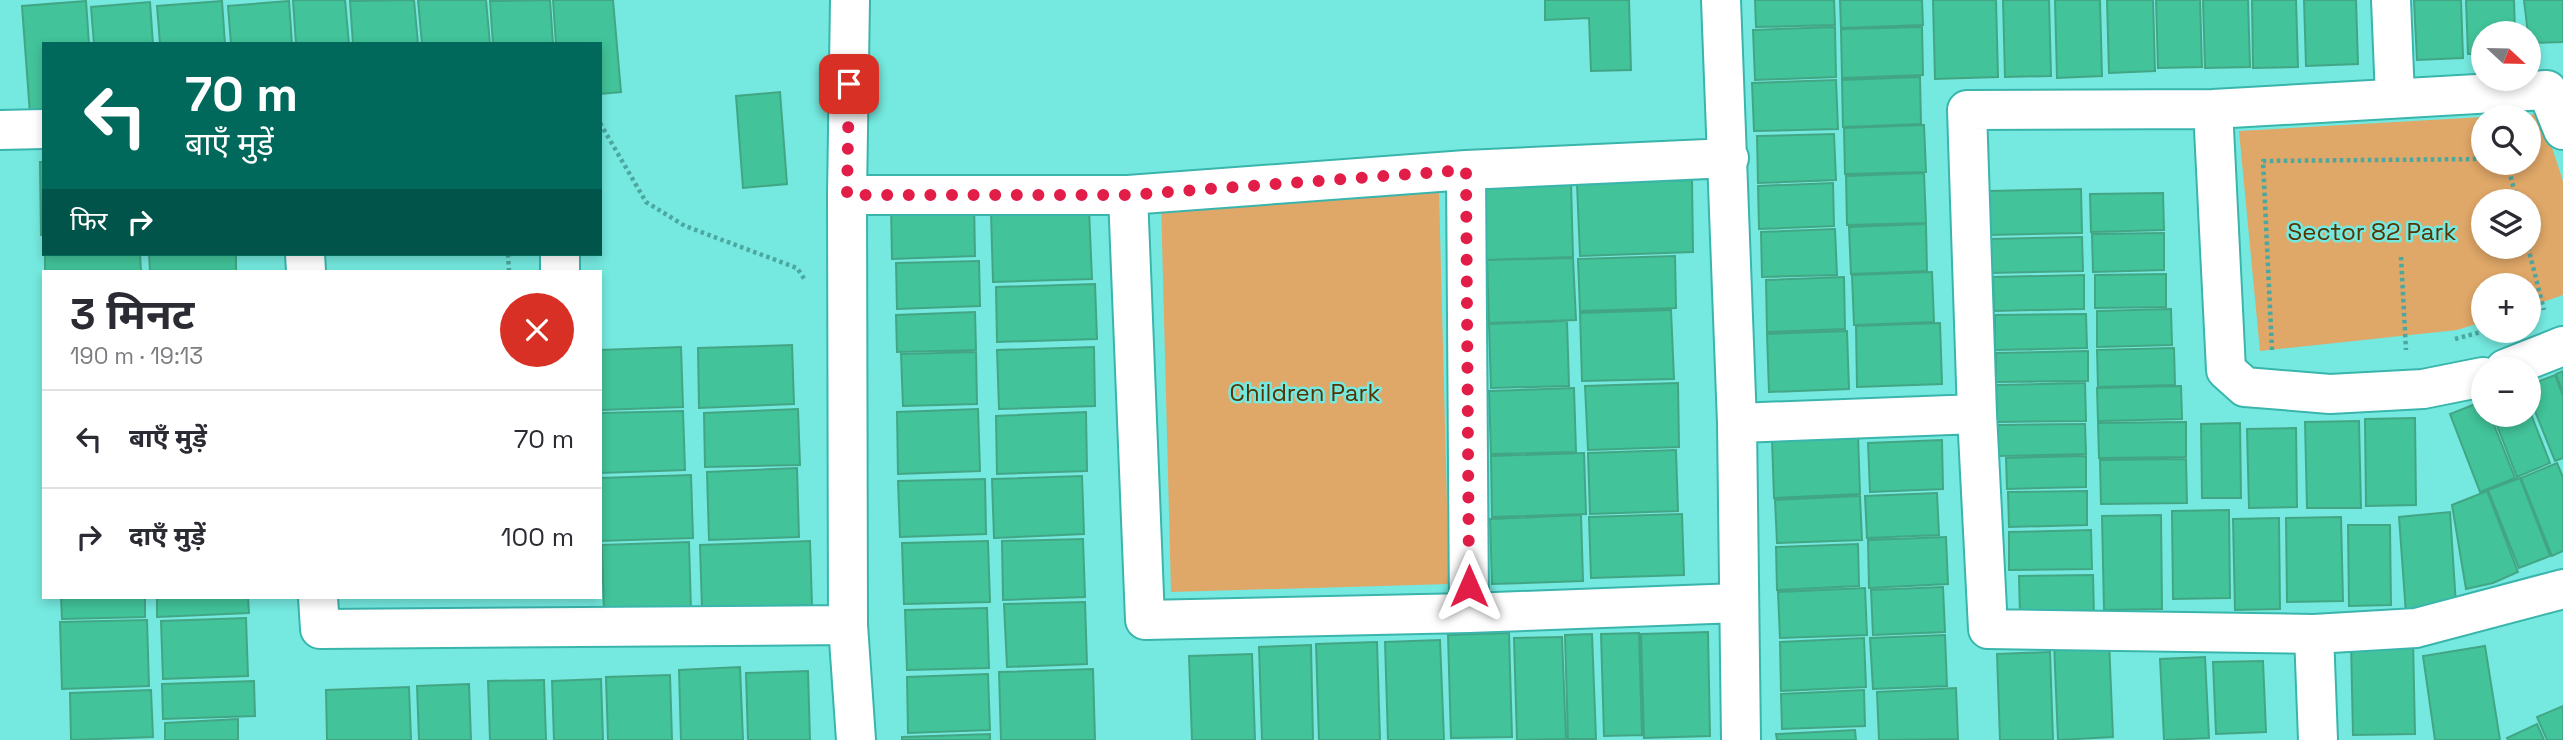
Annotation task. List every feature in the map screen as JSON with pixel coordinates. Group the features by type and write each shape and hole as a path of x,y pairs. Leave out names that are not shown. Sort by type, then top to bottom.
{"street":[{"path":"850,0 847,195 848,625 856,740"},
{"path":"1721,0 1737,423 1741,740"},
{"path":"2391,0 2395,97"},
{"path":"2563,130 2547,90 2213,109 1967,110 1987,629 2314,634 2416,628 2563,589"},
{"path":"2213,109 2226,370 2245,387 2330,394 2423,389 2471,379"},
{"path":"0,130 42,129"},
{"path":"847,195 1128,195 1466,170 1729,158"},
{"path":"1466,170 1469,613"},
{"path":"1128,195 1145,620 1469,613 1738,603"},
{"path":"2535,357 2563,346"},
{"path":"1737,423 1978,414"},
{"path":"318,599 320,629 573,613 848,625"},
{"path":"2314,634 2318,740"}],"path":[{"path":"602,126 646,202 685,226 797,268 812,289"},
{"path":"2273,362 2263,161 2471,159"},
{"path":"2401,257 2407,356 2415,351"},
{"path":"2541,299 2545,315 2541,316"}],"green space":[{"name":"Sector 82 Park","path":"2541,114 2563,181 2563,295 2541,303 2541,273 2471,273 2471,326 2457,330 2260,351 2239,131 2471,118 2471,175 2541,175"},
{"name":"Children Park","path":"1439,192 1449,584 1171,592 1161,201"}],"building":[{"path":"293,0 345,0 349,42 296,42"},
{"path":"414,0 418,42 353,42 350,1"},
{"path":"418,0 486,0 490,42 422,42"},
{"path":"550,0 553,42 493,42 490,1"},
{"path":"553,0 613,0 621,92 602,94 602,42 556,42"},
{"path":"1545,0 1629,0 1631,70 1591,71 1589,18 1545,20"},
{"path":"1755,0 1834,0 1835,25 1756,27"},
{"path":"1840,0 1922,0 1923,25 1841,28"},
{"path":"1933,0 1996,0 1998,77 1935,79"},
{"path":"2003,0 2049,0 2051,76 2005,77"},
{"path":"2055,0 2100,0 2102,76 2057,78"},
{"path":"2107,0 2153,0 2155,71 2109,73"},
{"path":"2156,0 2200,0 2202,67 2158,68"},
{"path":"2203,0 2248,0 2250,67 2205,68"},
{"path":"2252,0 2296,0 2298,67 2253,68"},
{"path":"2304,0 2356,0 2358,64 2306,66"},
{"path":"2414,0 2461,0 2463,58 2417,60"},
{"path":"2466,0 2514,0 2515,21 2471,21 2471,54 2468,54"},
{"path":"2524,0 2563,0 2563,42 2541,43 2541,21 2526,21"},
{"path":"86,1 89,42 42,42 42,113 30,114 22,6"},
{"path":"222,1 225,42 160,42 157,6"},
{"path":"289,1 292,42 231,42 228,6"},
{"path":"150,2 153,42 94,42 91,7"},
{"path":"1835,27 1836,77 1755,80 1753,30"},
{"path":"1922,27 1923,75 1842,78 1841,29"},
{"path":"1920,77 1921,124 1843,127 1842,80"},
{"path":"1836,80 1838,129 1754,131 1752,83"},
{"path":"780,92 787,184 743,188 736,96"},
{"path":"1924,125 1926,172 1845,174 1844,128"},
{"path":"1834,134 1836,180 1758,183 1757,136"},
{"path":"40,162 42,162 42,235"},
{"path":"1924,173 1926,223 1847,225 1846,176"},
{"path":"1692,180 1693,252 1580,256 1577,184"},
{"path":"1571,183 1573,257 1485,260 1483,185"},
{"path":"1833,183 1834,226 1759,229 1758,186"},
{"path":"2081,189 2082,233 1989,235 1989,191"},
{"path":"2163,193 2164,230 2091,232 2090,194"},
{"path":"974,201 975,256 892,259 891,204"},
{"path":"1089,209 1092,279 993,282 991,212"},
{"path":"1926,224 1927,271 1851,274 1849,227"},
{"path":"1835,229 1837,275 1762,277 1761,232"},
{"path":"2164,233 2164,270 2093,272 2092,234"},
{"path":"2082,237 2083,271 1990,273 1989,239"},
{"path":"45,256 140,256 141,270 45,270"},
{"path":"149,256 236,256 236,270 150,270"},
{"path":"1675,256 1676,308 1580,311 1578,259"},
{"path":"1573,258 1576,320 1489,323 1487,260"},
{"path":"979,261 980,306 897,309 896,263"},
{"path":"1932,272 1934,322 1854,325 1852,275"},
{"path":"2166,274 2166,307 2095,308 2095,275"},
{"path":"2084,275 2084,309 1994,311 1993,277"},
{"path":"1844,277 1845,329 1767,332 1766,280"},
{"path":"1095,284 1097,339 997,342 996,287"},
{"path":"2171,309 2172,345 2097,347 2097,311"},
{"path":"1671,310 1674,379 1582,381 1580,313"},
{"path":"975,312 976,350 897,352 896,315"},
{"path":"2086,314 2087,348 1995,350 1995,315"},
{"path":"1567,321 1569,386 1491,388 1489,324"},
{"path":"1940,323 1942,384 1857,387 1856,326"},
{"path":"1847,331 1849,389 1769,392 1767,334"},
{"path":"792,345 794,404 699,408 698,348"},
{"path":"681,347 683,407 602,410 602,350"},
{"path":"1094,347 1095,406 999,409 997,350"},
{"path":"2174,348 2175,385 2098,387 2097,350"},
{"path":"2088,351 2088,381 1996,382 1996,353"},
{"path":"976,352 977,404 903,406 901,354"},
{"path":"2563,371 2563,393 2556,374"},
{"path":"2555,375 2563,396 2563,458 2555,461 2541,426 2541,380"},
{"path":"1678,383 1679,447 1588,450 1585,386"},
{"path":"2085,383 2086,421 1997,422 1996,385"},
{"path":"2181,386 2182,419 2098,421 2097,388"},
{"path":"1574,388 1576,452 1491,454 1489,391"},
{"path":"2471,406 2471,427 2495,427 2515,478 2480,492 2450,414"},
{"path":"798,409 800,465 705,467 704,413"},
{"path":"978,409 980,471 898,474 897,412"},
{"path":"683,411 685,470 602,473 602,413"},
{"path":"1086,412 1087,471 997,474 996,416"},
{"path":"2415,418 2416,505 2366,506 2365,419"},
{"path":"2359,421 2361,508 2307,508 2305,422"},
{"path":"2186,422 2186,457 2099,458 2098,423"},
{"path":"2240,423 2241,498 2202,498 2201,424"},
{"path":"2085,424 2086,454 1998,456 1998,425"},
{"path":"2498,427 2536,427 2550,463 2517,477"},
{"path":"2296,428 2297,507 2249,508 2247,429"},
{"path":"1858,435 1860,494 1774,498 1772,439"},
{"path":"1942,440 1943,489 1870,492 1868,443"},
{"path":"1676,450 1678,511 1590,514 1588,453"},
{"path":"1584,453 1586,514 1492,517 1491,456"},
{"path":"2086,456 2086,487 2007,489 2006,458"},
{"path":"2186,459 2187,503 2101,504 2100,460"},
{"path":"2557,463 2563,477 2563,551 2552,556 2521,478"},
{"path":"797,468 799,537 709,540 707,472"},
{"path":"691,475 693,538 602,541 602,478"},
{"path":"1082,476 1084,534 994,538 992,479"},
{"path":"2520,478 2550,556 2519,568 2488,490"},
{"path":"985,479 986,534 900,537 898,481"},
{"path":"2087,491 2087,525 2009,527 2008,492"},
{"path":"2487,491 2518,572 2493,583 2466,589 2452,505"},
{"path":"1937,493 1939,535 1867,538 1865,496"},
{"path":"1860,496 1862,540 1777,543 1775,500"},
{"path":"2229,510 2230,598 2173,599 2172,511"},
{"path":"2450,512 2456,605 2406,614 2399,517"},
{"path":"1682,514 1684,575 1591,578 1589,517"},
{"path":"1581,515 1583,581 1492,584 1490,519"},
{"path":"2161,515 2162,609 2104,610 2102,516"},
{"path":"2341,517 2343,601 2287,602 2286,518"},
{"path":"2279,518 2280,609 2235,610 2233,519"},
{"path":"2348,525 2390,525 2391,605 2349,606"},
{"path":"2091,530 2092,569 2009,570 2009,532"},
{"path":"1946,537 1948,584 1869,588 1868,540"},
{"path":"1083,539 1085,597 1003,600 1002,541"},
{"path":"810,541 812,605 702,609 700,545"},
{"path":"988,541 990,602 904,604 902,543"},
{"path":"689,542 691,610 604,613 602,545"},
{"path":"1858,544 1859,586 1777,590 1776,547"},
{"path":"2093,575 2094,616 2020,617 2019,576"},
{"path":"1943,587 1945,632 1873,635 1871,590"},
{"path":"1865,588 1867,635 1780,638 1778,592"},
{"path":"61,599 145,599 145,617 62,619"},
{"path":"157,599 248,599 249,613 157,617"},
{"path":"1085,602 1087,664 1007,667 1004,604"},
{"path":"987,608 989,668 907,670 905,610"},
{"path":"246,618 248,676 163,679 161,621"},
{"path":"147,620 149,686 62,689 60,622"},
{"path":"1708,632 1710,736 1644,738 1641,634"},
{"path":"1509,633 1512,737 1451,738 1448,635"},
{"path":"1639,633 1642,735 1604,736 1601,634"},
{"path":"1592,634 1596,739 1568,739 1565,635"},
{"path":"1945,635 1947,686 1873,689 1870,638"},
{"path":"1562,637 1566,739 1517,740 1514,638"},
{"path":"1864,638 1866,687 1781,691 1780,642"},
{"path":"1440,640 1444,740 1388,740 1385,642"},
{"path":"2109,640 2113,737 2058,740 2054,642"},
{"path":"2413,640 2415,734 2353,735 2351,642"},
{"path":"1377,642 1380,740 1319,740 1316,644"},
{"path":"1311,645 1313,740 1262,740 1259,647"},
{"path":"2485,646 2500,740 2435,740 2423,656"},
{"path":"2050,652 2053,740 2000,740 1997,654"},
{"path":"1252,654 1255,740 1192,740 1189,656"},
{"path":"2205,657 2209,738 2164,740 2160,659"},
{"path":"2263,661 2266,732 2216,734 2213,662"},
{"path":"740,667 743,740 681,740 679,670"},
{"path":"1093,669 1095,740 1001,740 999,672"},
{"path":"808,671 810,740 748,740 746,673"},
{"path":"988,674 990,730 908,733 907,677"},
{"path":"670,675 672,740 608,740 606,677"},
{"path":"601,679 603,740 554,740 552,681"},
{"path":"544,680 546,740 490,740 488,681"},
{"path":"254,681 255,716 163,719 162,684"},
{"path":"469,684 471,740 419,740 417,686"},
{"path":"409,687 411,740 327,740 326,690"},
{"path":"1956,688 1958,739 1879,740 1877,692"},
{"path":"151,690 153,737 71,740 70,693"},
{"path":"1864,690 1865,726 1782,729 1781,694"},
{"path":"2563,706 2563,740 2547,740 2537,717"},
{"path":"238,719 238,740 165,740 165,723"},
{"path":"2537,724 2544,740 2508,740 2507,738"},
{"path":"1855,730 1856,740 1777,740 1776,734"},
{"path":"990,734 990,740 902,740 902,737"}],"route":[{"path":"849,84 847,195 1128,195 1466,170 1469,586"}]}
